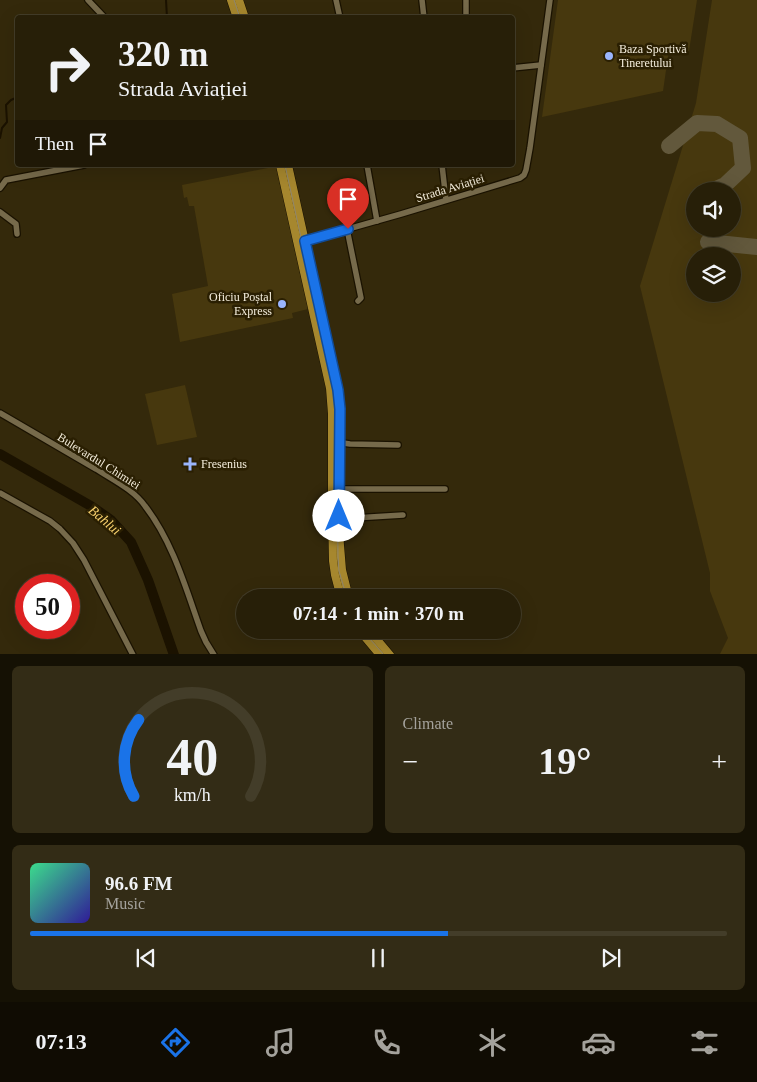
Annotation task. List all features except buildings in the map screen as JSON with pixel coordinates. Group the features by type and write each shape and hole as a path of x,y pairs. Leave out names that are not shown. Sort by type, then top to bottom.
{"main road":[{"path":"231,0 236,15"},
{"path":"239,0 244,15"},
{"path":"281,167 338,390 340,409 333,459 335,490 333,561 339,589"},
{"path":"288,167 301,242"},
{"path":"335,490 339,514 342,570 347,589"},
{"path":"367,639 380,654"},
{"path":"377,639 390,654"}],"street":[{"path":"88,0 102,15"},
{"path":"336,0 339,15"},
{"path":"422,0 424,15"},
{"path":"466,0 466,15"},
{"name":"Strada Aviației","path":"301,242 377,221 520,178 524,175 530,148 550,0"},
{"path":"515,68 541,65"},
{"path":"0,188 6,180 74,167"},
{"path":"367,167 377,221"},
{"path":"442,167 446,200"},
{"path":"0,212 16,224 17,234"},
{"path":"348,229 361,298 358,301"},
{"name":"Bulevardul Chimiei","path":"0,413 115,481 145,505 167,541 201,631 214,654"},
{"path":"336,442 398,445"},
{"path":"335,490 445,489"},
{"path":"0,493 50,521 74,543 133,654"},
{"path":"339,514 354,518 403,515"}],"shaded area":[{"name":"Baza Sportivă Tineretului","path":"558,0 697,0 689,51 669,49 663,91 542,117"},
{"path":"712,0 757,0 757,654 720,654 728,638 710,591 710,573 640,286 696,103"},
{"path":"278,167 308,309 292,313 293,318 180,342 172,294 208,286 194,206 189,206 187,197 184,198 182,185"},
{"path":"185,385 197,437 157,445 145,394"}],"waterway":[{"path":"166,0 167,15"},
{"path":"0,138 2,128 7,122 6,105 15,98"},
{"name":"Bahlui","path":"0,454 91,506 111,520 131,542 148,580 174,654"}],"taxiway":[{"path":"669,146 697,123 717,124 740,138 743,168 728,182"},
{"path":"708,242 757,247"}],"tram line":[{"path":"234,0 239,15"},
{"path":"285,167 336,396 338,557 339,571 344,589"},
{"path":"370,639 383,654"}],"place":[{"name":"Baza Sportivă Tineretului","path":"609,56"},
{"name":"Oficiu Poștal Express","path":"282,304"},
{"name":"Fresenius","path":"190,464"}],"route":[{"path":"339,516 340,409 338,390 305,241 348,229"}]}
